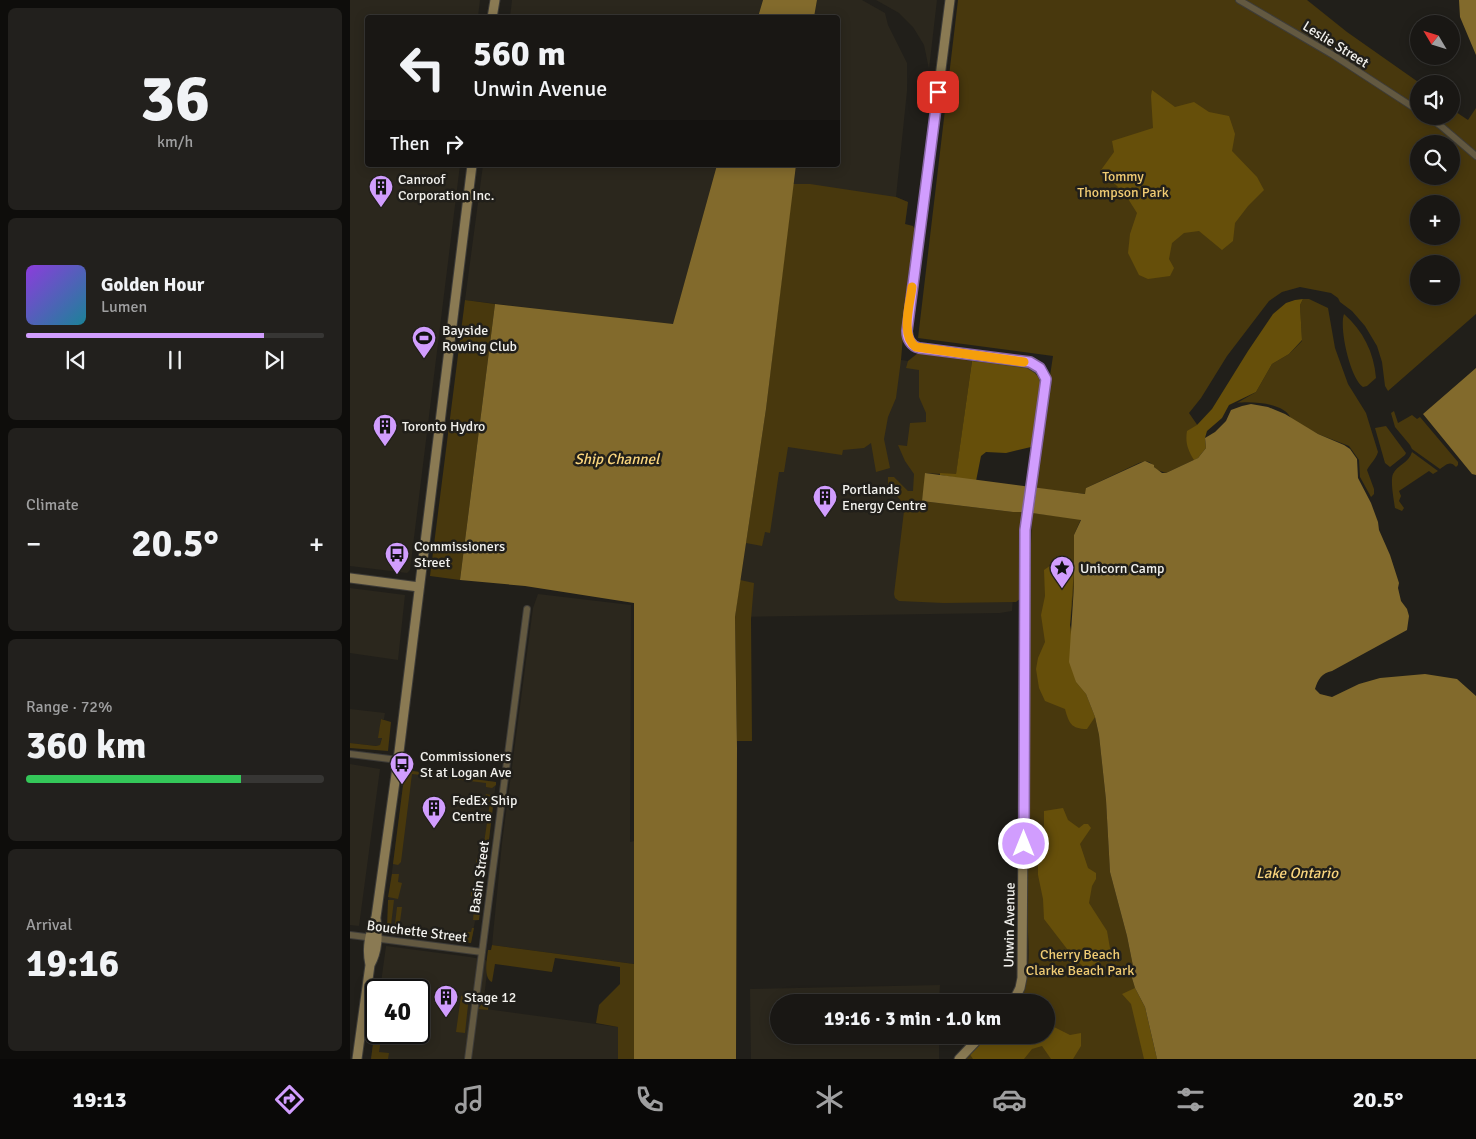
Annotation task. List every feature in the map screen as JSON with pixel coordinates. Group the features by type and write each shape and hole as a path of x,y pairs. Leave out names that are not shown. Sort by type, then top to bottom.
{"street":[{"path":"492,15 494,0"},
{"name":"Unwin Avenue","path":"950,0 907,334 910,343 919,348 1030,362 1042,371 1046,384 1025,530 1022,978 1017,994"},
{"name":"Leslie Street","path":"1239,0 1333,55 1410,105"},
{"path":"1440,125 1476,156"},
{"path":"358,1059 370,965 367,953 373,938 398,760 472,167"},
{"path":"350,578 419,587"},
{"name":"Basin Street","path":"468,1059 527,608"},
{"path":"350,754 398,760"},
{"name":"Bouchette Street","path":"350,935 482,952"},
{"path":"959,1059 973,1044"}],"shaded area":[{"path":"350,0 480,0 478,15 365,15 365,167 460,167 410,570 407,573 350,566"},
{"path":"512,0 763,0 759,15 510,15"},
{"name":"Portlands Energy Centre","path":"817,0 862,0 885,13 888,25 907,63 907,91 896,197 908,202 889,358 970,371 956,475 926,473 1013,598 1012,611 1000,613 735,617 766,409 796,167 840,167 840,15 814,15"},
{"path":"876,0 937,0 929,69 924,45 913,27 899,13"},
{"path":"483,167 716,167 673,325 465,300"},
{"path":"350,588 405,595 398,660 350,653"},
{"path":"538,594 631,605 630,842 634,841 634,964 492,945 502,843 533,608"},
{"path":"350,709 385,713 384,719 381,719 379,738 382,738 380,745 350,743"},
{"path":"350,764 380,769 359,926 350,925"},
{"path":"405,770 496,782 479,920 475,921 471,943 390,933 387,931 388,903"},
{"path":"386,946 486,960 488,965 484,998 479,1008 618,1027 618,1059 371,1059 373,1044 430,1044 430,979 382,979"},
{"path":"940,985 939,994 770,994 770,1044 939,1044 939,1059 751,1059 750,989"}],"green space":[{"name":"Tommy Thompson Park","path":"958,0 1307,0 1347,32 1410,76 1410,125 1460,125 1460,115 1468,120 1476,108 1476,314 1388,391 1385,386 1382,362 1377,346 1365,326 1352,311 1331,293 1300,287 1282,292 1269,301 1227,356 1201,398 1189,413 1198,426 1198,458 1166,473 1157,470 1149,462 1139,463 1086,488 1086,494 1033,488 1053,356 918,338"},
{"path":"1152,90 1175,107 1194,102 1209,112 1229,116 1235,134 1232,151 1257,177 1264,190 1235,223 1233,241 1222,250 1199,231 1184,233 1172,243 1169,259 1174,268 1170,276 1148,279 1139,275 1128,253 1130,234 1137,213 1125,194 1101,170 1114,152 1112,141 1153,128"},
{"path":"793,184 810,184 896,197 908,202 905,224 913,226 915,230 908,278 896,398 888,417 884,439 890,468 876,472 871,443 864,448 843,450 842,455 788,447 784,472 779,472 770,533 765,532 762,546 746,543 766,409"},
{"path":"1303,299 1309,299 1328,308 1335,348 1348,384 1366,413 1378,452 1367,470 1374,489 1374,494 1371,497 1360,477 1359,460 1349,446 1318,434 1291,419 1282,409 1275,406 1251,402 1237,403 1256,392 1272,364 1289,354 1302,341 1300,305"},
{"path":"1303,299 1300,305 1302,340 1289,354 1272,364 1256,392 1229,405 1222,418 1207,431 1205,438 1206,448 1194,460 1186,439 1187,431 1197,425 1212,409 1273,314 1286,303"},
{"path":"465,300 495,304 460,580 430,576"},
{"path":"1344,314 1362,335 1373,359 1376,378 1367,386 1363,387 1358,382 1350,364 1344,341"},
{"path":"918,353 972,361 956,475 926,473 922,501 1025,512 1021,598 1016,602 944,603 899,601 895,598 904,511 903,503 888,486 888,477 894,477 908,491 913,491 914,474 905,461 898,445 907,446 910,423 926,422 926,413 919,397 919,370 906,368 908,361"},
{"path":"972,361 1025,366 1035,373 1042,382 1031,447 1006,453 986,452 981,456 976,481 940,475 940,473 956,474"},
{"path":"1394,411 1398,423 1412,415 1417,419 1420,417 1458,462 1458,465 1456,467 1448,464 1440,469 1412,449 1395,427 1391,413"},
{"path":"1386,426 1406,453 1390,467 1385,463 1375,428"},
{"path":"1412,452 1438,471 1433,474 1429,471 1399,491 1401,496 1399,501 1404,508 1402,511 1395,508 1392,477"},
{"name":"Cherry Beach Clarke Beach Park","path":"1032,513 1081,519 1074,535 1074,586 1070,625 1086,694 1095,717 1099,735 1106,800 1110,872 1127,936 1133,966 1132,978 1157,1059 965,1059 979,1044 1055,1044 1055,994 1022,994 1028,970 1029,947 1026,898 1027,849 1030,823 1027,667"},
{"path":"1054,563 1074,569 1070,625 1076,682 1086,694 1095,717 1087,729 1074,726 1068,718 1065,709 1045,701 1039,688 1036,669 1038,658 1045,642 1041,615 1045,596 1044,570"},
{"path":"740,580 754,583 751,619 752,741 737,741 735,617"},
{"path":"381,719 391,722 388,751 350,748 350,743 380,745 382,738 378,738"},
{"path":"405,770 496,782 496,785 492,788 486,787 486,783 412,774 401,862 398,865 393,864"},
{"path":"486,794 494,798 485,873 481,875 481,872 476,872 476,862 477,858 482,857 490,802 484,800"},
{"path":"1063,808 1068,820 1079,828 1084,824 1088,824 1091,828 1080,844 1088,868 1096,873 1089,903 1107,931 1111,954 1086,969 1074,958 1044,919 1043,899 1038,875 1038,849 1044,826 1044,811"},
{"path":"392,874 399,874 398,882 402,883 398,899 388,897"},
{"path":"471,892 482,894 479,920 473,920 475,897 471,896"},
{"path":"388,900 394,900 390,933 387,931"},
{"path":"397,907 402,907 399,929 409,930 408,935 394,933"},
{"path":"472,928 474,928 471,943 415,936 415,931 465,937 466,932 471,932"},
{"path":"492,945 634,964 634,1059 618,1059 618,1027 596,1023 599,1005 620,984 620,967 555,958 552,972 495,964 492,982 487,977 486,968 488,950 491,950"},
{"path":"1135,988 1145,1007 1157,1059 1144,1059 1131,1004 1122,994"},
{"path":"490,993 488,1010 478,1009 485,996"},
{"path":"465,994 469,996 465,1033 456,1032 461,996"},
{"path":"1055,1028 1070,1035 1081,1033 1081,1046 1073,1059 1051,1059 1042,1046 1032,1049 1024,1059 973,1059 969,1053 978,1044 1055,1044"},
{"path":"373,1044 380,1044 379,1052 389,1053 388,1059 371,1059"}],"water":[{"path":"763,0 817,0 814,15 759,15"},
{"path":"1459,0 1476,0 1476,55 1460,17"},
{"name":"Ship Channel","path":"716,167 796,167 766,409 735,617 737,748 736,1059 634,1059 634,603 525,586 460,580 495,304 673,324"},
{"path":"1476,368 1476,475 1472,474 1423,414"},
{"name":"Lake Ontario","path":"1251,404 1268,407 1285,414 1318,434 1350,449 1357,459 1358,478 1371,503 1399,583 1398,588 1401,601 1407,609 1409,616 1407,630 1326,673 1319,679 1315,689 1320,694 1332,697 1359,684 1380,678 1425,674 1457,679 1476,696 1476,1059 1157,1059 1145,1007 1132,978 1133,966 1127,936 1110,872 1106,800 1099,735 1095,717 1086,694 1076,682 1069,662 1074,586 1074,535 1081,520 922,501 925,473 1085,494 1086,488 1145,461 1154,465 1162,473 1166,473 1198,458 1206,448 1205,438 1215,432 1226,421 1231,410"}],"slow traffic":[{"path":"912,287 907,331 910,343 919,348 1024,362"}],"place":[{"name":"Canroof Corporation Inc.","path":"381,208"},
{"name":"Bayside Rowing Club","path":"424,359"},
{"name":"Toronto Hydro","path":"385,447"},
{"name":"Portlands Energy Centre","path":"825,518"},
{"name":"Commissioners Street","path":"397,575"},
{"name":"Unicorn Camp","path":"1062,589"},
{"name":"Commissioners St at Logan Ave","path":"402,785"},
{"name":"FedEx Ship Centre","path":"434,829"},
{"name":"Stage 12","path":"446,1018"}],"route":[{"path":"938,92 907,331 910,343 919,348 1030,362 1040,368 1046,379 1025,530 1024,844"}]}
